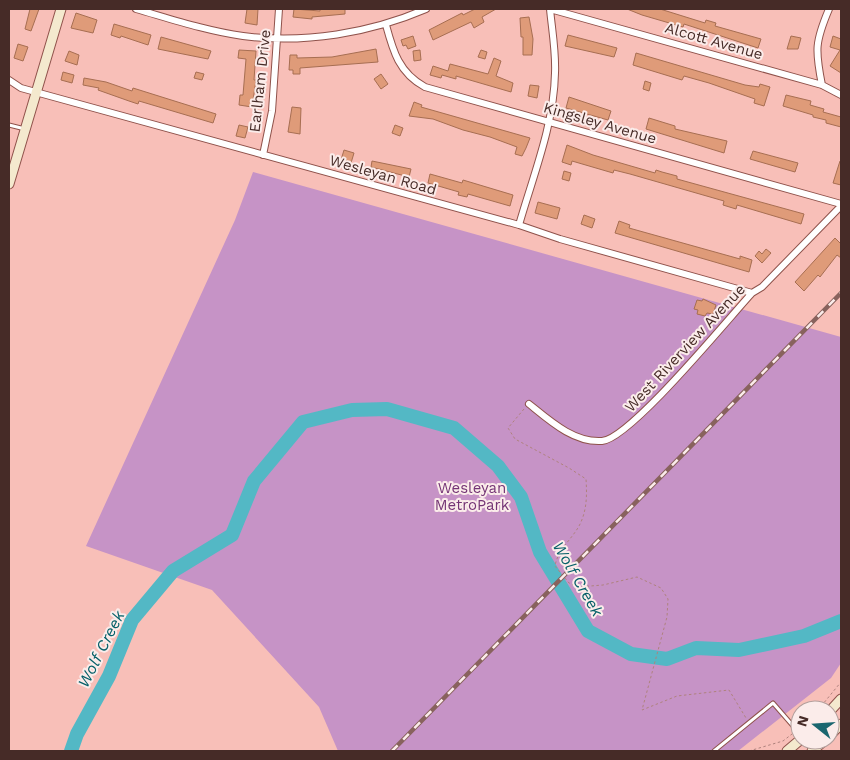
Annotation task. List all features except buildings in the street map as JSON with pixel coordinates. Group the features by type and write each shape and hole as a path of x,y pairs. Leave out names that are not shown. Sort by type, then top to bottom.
{"street":[{"path":"9,184 61,9"},
{"path":"136,9 243,36 278,38 324,36 386,25 426,9"},
{"name":"Earlham Drive","path":"264,155 272,111 279,9"},
{"path":"519,225 548,122 555,74 550,9"},
{"name":"Alcott Avenue","path":"550,9 822,85 841,95"},
{"path":"822,85 817,48 821,28 830,9"},
{"name":"Kingsley Avenue","path":"386,25 397,61 410,77 432,89 841,205"},
{"name":"Wesleyan Road","path":"9,80 21,88 519,225 560,239 752,292"},
{"name":"West Riverview Avenue","path":"529,404 552,423 586,440 604,441 621,434 669,385 752,292 762,287 841,205"}],"lane":[{"path":"9,125 25,129"},
{"path":"714,751 773,703 790,723"}],"path":[{"path":"529,404 508,428 515,439 586,479 587,500 581,523 557,557 555,566 569,583 578,587 603,585 637,577 661,588 668,599 667,617 649,678 642,710 677,696 730,690 749,723"},
{"path":"826,700 841,682"},
{"path":"749,751 783,741 790,735"}],"green space":[{"name":"Wesleyan MetroPark","path":"253,172 841,337 841,663 831,678 803,700 790,700 790,710 738,751 338,751 319,707 212,590 86,546 235,220"}],"waterway":[{"name":"Wolf Creek","path":"71,751 77,734 109,676 132,620 173,571 232,535 254,481 303,422 352,410 387,409 454,428 498,466 521,497 540,552 588,631 631,654 667,659 696,648 739,650 804,636 841,621"}],"railway":[{"path":"392,751 841,293"}]}
